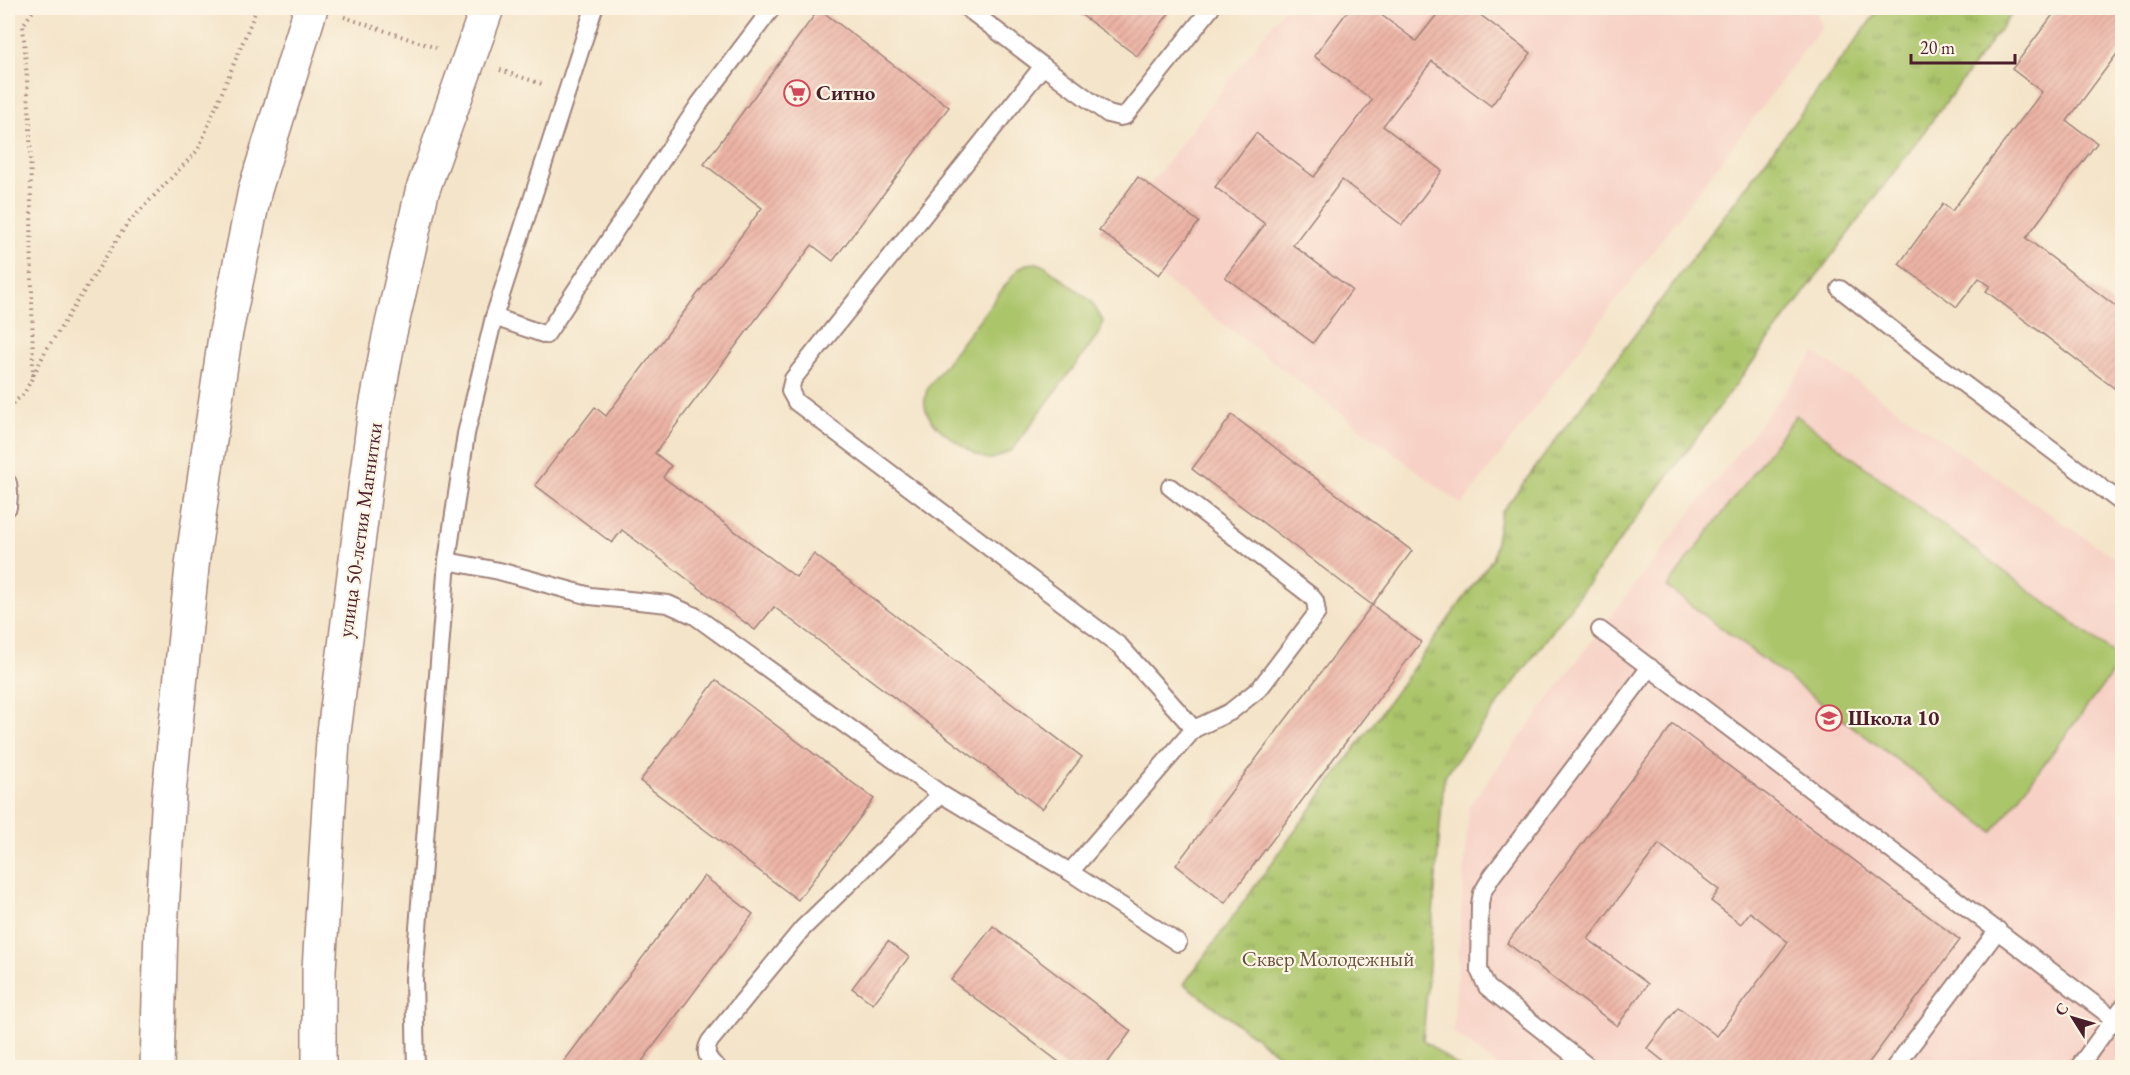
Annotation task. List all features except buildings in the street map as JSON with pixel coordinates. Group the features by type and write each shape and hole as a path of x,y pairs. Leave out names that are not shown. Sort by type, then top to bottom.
{"main road":[{"path":"157,1068 161,929 169,793 193,557 225,337 255,190 311,8"},
{"name":"улица 50-летия Магнитки","path":"319,1068 319,970 333,740 374,418 389,337 422,192 487,8"}],"lane":[{"path":"416,1068 414,979 447,561 466,434 494,317 594,8"},
{"path":"494,317 546,335 700,103 772,8"},
{"path":"966,8 1108,114 1120,117 1125,116 1211,8"},
{"path":"1042,66 793,379 790,391 796,402 1120,646 1194,729"},
{"path":"1840,289 2122,502"},
{"path":"8,483 8,507"},
{"path":"1070,872 1194,729 1230,712 1260,688 1314,618 1317,606 1311,596 1170,487"},
{"path":"447,561 499,571 590,596 668,604 695,616 941,794 1070,872 1178,943"},
{"path":"1600,630 1998,930 2118,1013 2078,1068"},
{"path":"1590,1068 1486,987 1479,970 1480,904 1482,893 1492,876 1650,667"},
{"path":"718,1068 708,1059 706,1053 710,1041 802,929 941,794"},
{"path":"1894,1068 1998,930"}],"path":[{"path":"33,377 30,121 23,25 35,8"},
{"path":"8,407 24,394 45,352 127,225 198,150 257,8"}],"shaded area":[{"path":"1284,8 1816,8 1822,27 1462,505 1099,230 1138,177 1150,185"},
{"name":"Школа 10","path":"1815,353 2122,563 2122,1067 1500,1068 1453,1032 1469,806 1600,630"}],"green space":[{"name":"Сквер Молодежный","path":"1880,8 2016,8 1444,777 1423,1040 1459,1067 1295,1067 1184,984 1493,558 1501,513"},
{"path":"1037,263 1045,266 1091,301 1103,321 1100,332 1012,450 991,459 985,458 958,443 934,423 925,407 928,387 1017,270 1026,264"},
{"path":"1796,415 2122,660 1993,832 1667,587"}],"place":[{"name":"Ситно","path":"797,93"},
{"name":"Школа 10","path":"1829,718"}]}
